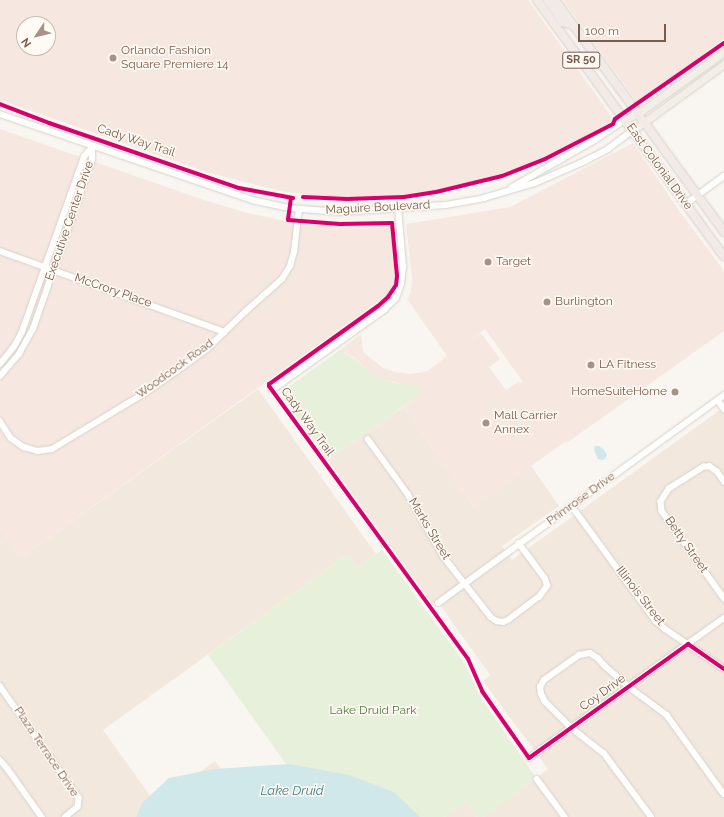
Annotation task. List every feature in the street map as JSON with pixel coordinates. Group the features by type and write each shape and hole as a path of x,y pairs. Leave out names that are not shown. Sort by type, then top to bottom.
{"highway":[{"name":"East Colonial Drive","path":"537,0 724,256"},
{"path":"547,0 563,22 573,25"},
{"name":"East Colonial Drive","path":"555,0 724,232"}],"main road":[{"name":"Maguire Boulevard","path":"625,120 637,114 724,52"},
{"name":"Maguire Boulevard","path":"632,131 724,64"}],"street":[{"name":"Maguire Boulevard","path":"0,114 92,147 252,200 299,209 340,212 446,205 535,183 581,163 608,148 632,131"},
{"name":"Maguire Boulevard","path":"506,191 595,140 625,120"},
{"name":"Executive Center Drive","path":"0,364 20,336 84,158 92,147"},
{"name":"Executive Center Drive","path":"0,376 16,359 27,341 92,160 92,147"},
{"path":"686,204 724,176"},
{"path":"272,390 384,310 396,298 401,284 403,267 398,208"},
{"name":"Woodcock Road","path":"0,421 11,438 24,447 34,450 48,450 63,444 178,370 207,349 246,311 282,280 290,266 294,252 299,209"},
{"name":"McCrory Place","path":"0,251 225,332"},
{"name":"Primrose Drive","path":"438,602 724,395"},
{"path":"718,400 724,409"},
{"name":"Marks Street","path":"368,439 408,494 444,557 491,617 496,621 503,622 508,620 540,597 547,586 545,579 519,544"},
{"name":"Betty Street","path":"724,482 717,472 710,468 704,467 697,470 664,494 661,502 662,511 724,598"},
{"name":"Illinois Street","path":"572,506 656,621 724,669"},
{"name":"Coy Drive","path":"529,758 724,618"},
{"path":"651,817 604,754 571,728 545,702 541,694 540,687 549,675 579,655 590,653 598,658 629,687 667,715 724,794"},
{"name":"Plaza Terrace Drive","path":"0,686 78,798 78,807 66,817"},
{"path":"0,760 3,762 42,817"},
{"path":"537,779 565,817"}],"shaded area":[{"path":"0,0 528,0 614,120 583,140 548,157 480,182 450,189 398,196 328,198 281,191 206,172 0,100"},
{"path":"563,0 724,0 724,39 638,103"},
{"path":"0,129 204,200 251,214 290,222 344,225 391,224 396,278 395,286 386,296 21,558 0,528"},
{"path":"633,143 680,212 724,271 724,331 474,507 403,407 422,393 416,385 406,385 382,379 370,373 355,358 340,350 361,334 363,352 383,368 410,374 428,371 447,356 407,299 411,292 412,279 406,224 510,207","holes":["485,329 523,382 518,382 506,390 489,367 500,359 481,333 468,342"]},
{"path":"258,389 376,554 357,567 348,554 103,730 156,804 215,761 255,817 0,817 0,528 21,558"},
{"path":"403,407 474,507 531,466 559,506 502,546 512,560 724,407 724,817 483,817 548,769 483,681 490,675 438,602 433,605 328,460"},
{"path":"466,802 477,817 445,817"}],"green space":[{"path":"340,350 355,359 370,373 394,383 416,385 422,393 328,460 280,393"},
{"name":"Lake Druid Park","path":"382,550 465,664 481,698 536,778 483,817 477,817 466,802 445,817 324,817 208,655 348,554 357,567"}],"water":[{"path":"595,446 599,446 605,451 607,455 605,459 598,459 594,450"},
{"name":"Lake Druid","path":"289,764 349,775 394,792 420,817 136,817 142,803 169,778 214,769"}],"cycle path":[{"path":"303,197 347,199 404,197 436,192 502,176 545,159 613,124 615,119 724,43"},
{"name":"Cady Way Trail","path":"0,104 49,123 239,188 293,198"},
{"name":"Cady Way Trail","path":"291,198 288,220 340,224 392,223 397,276 396,285 388,297 378,306 269,384 269,386 468,659 482,691 529,758 688,644 724,669"}],"place":[{"name":"Orlando Fashion Square Premiere 14","path":"113,58"},
{"name":"Target","path":"488,262"},
{"name":"Burlington","path":"547,302"},
{"name":"LA Fitness","path":"591,365"},
{"name":"HomeSuiteHome","path":"675,392"},
{"name":"Mall Carrier Annex","path":"486,423"}]}
